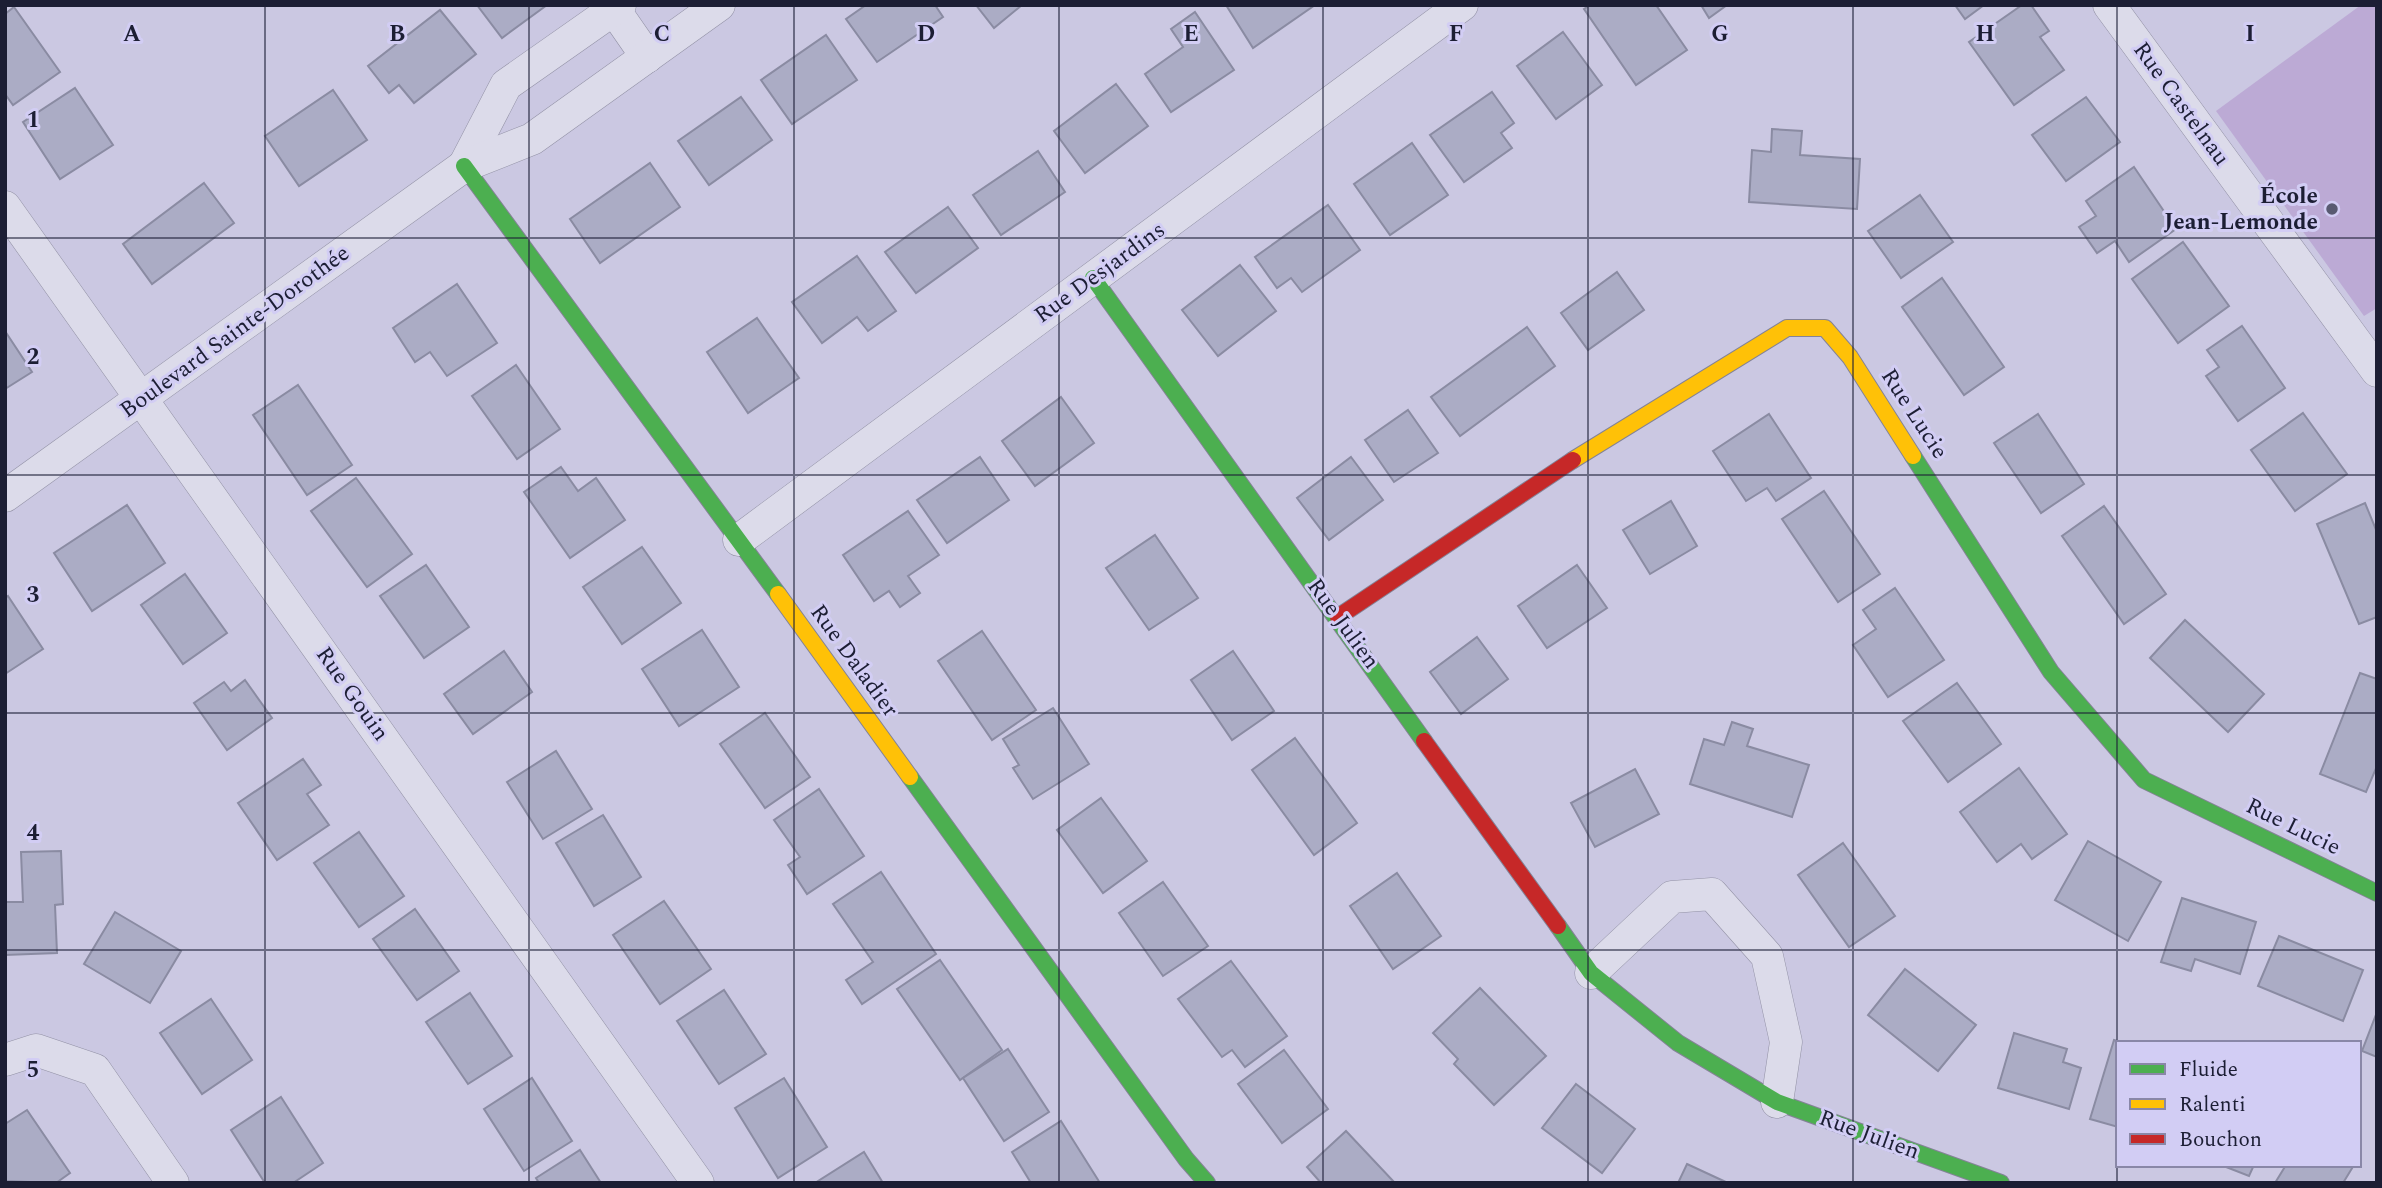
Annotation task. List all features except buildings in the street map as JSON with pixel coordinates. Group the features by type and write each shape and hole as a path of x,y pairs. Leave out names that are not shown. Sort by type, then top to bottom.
{"street":[{"name":"Boulevard Sainte-Dorothée","path":"5,496 464,166 531,139 719,5"},
{"name":"Rue Desjardins","path":"739,540 1462,5"},
{"name":"Rue Castelnau","path":"2109,5 2372,356"},
{"name":"Boulevard Sainte-Dorothée","path":"464,166 506,85 615,7"},
{"path":"615,7 647,57"},
{"name":"Rue Daladier","path":"464,166 739,540 1186,1159 1207,1183"},
{"name":"Rue Gouin","path":"5,206 698,1183"},
{"name":"Rue Julien","path":"1093,278 1591,973 1678,1043 1777,1102 2001,1183"},
{"name":"Rue Lucie","path":"1338,617 1608,436 1787,328 1825,328 1850,357 2051,672 2144,780 2377,893"},
{"path":"1591,973 1672,897 1712,894 1767,956 1786,1042 1777,1102"},
{"path":"5,1060 36,1050 95,1070 173,1183"}],"shaded area":[{"name":"École Jean-Lemonde","path":"2361,5 2377,5 2377,308 2364,316 2216,111"}],"traffic: fast":[{"path":"464,166 778,594"},
{"path":"1093,278 1424,741"},
{"path":"1913,456 2051,672 2144,780 2377,893"},
{"path":"910,777 1186,1159 1207,1183"},
{"path":"1558,926 1591,973 1678,1043 1777,1102 2001,1183"}],"traffic: slow":[{"path":"1573,460 1787,328 1825,328 1850,357 1913,456"},
{"path":"778,594 910,777"}],"traffic: jam":[{"path":"1338,617 1573,460"},
{"path":"1424,741 1558,926"}],"place":[{"name":"École Jean-Lemonde","path":"2332,209"}]}
